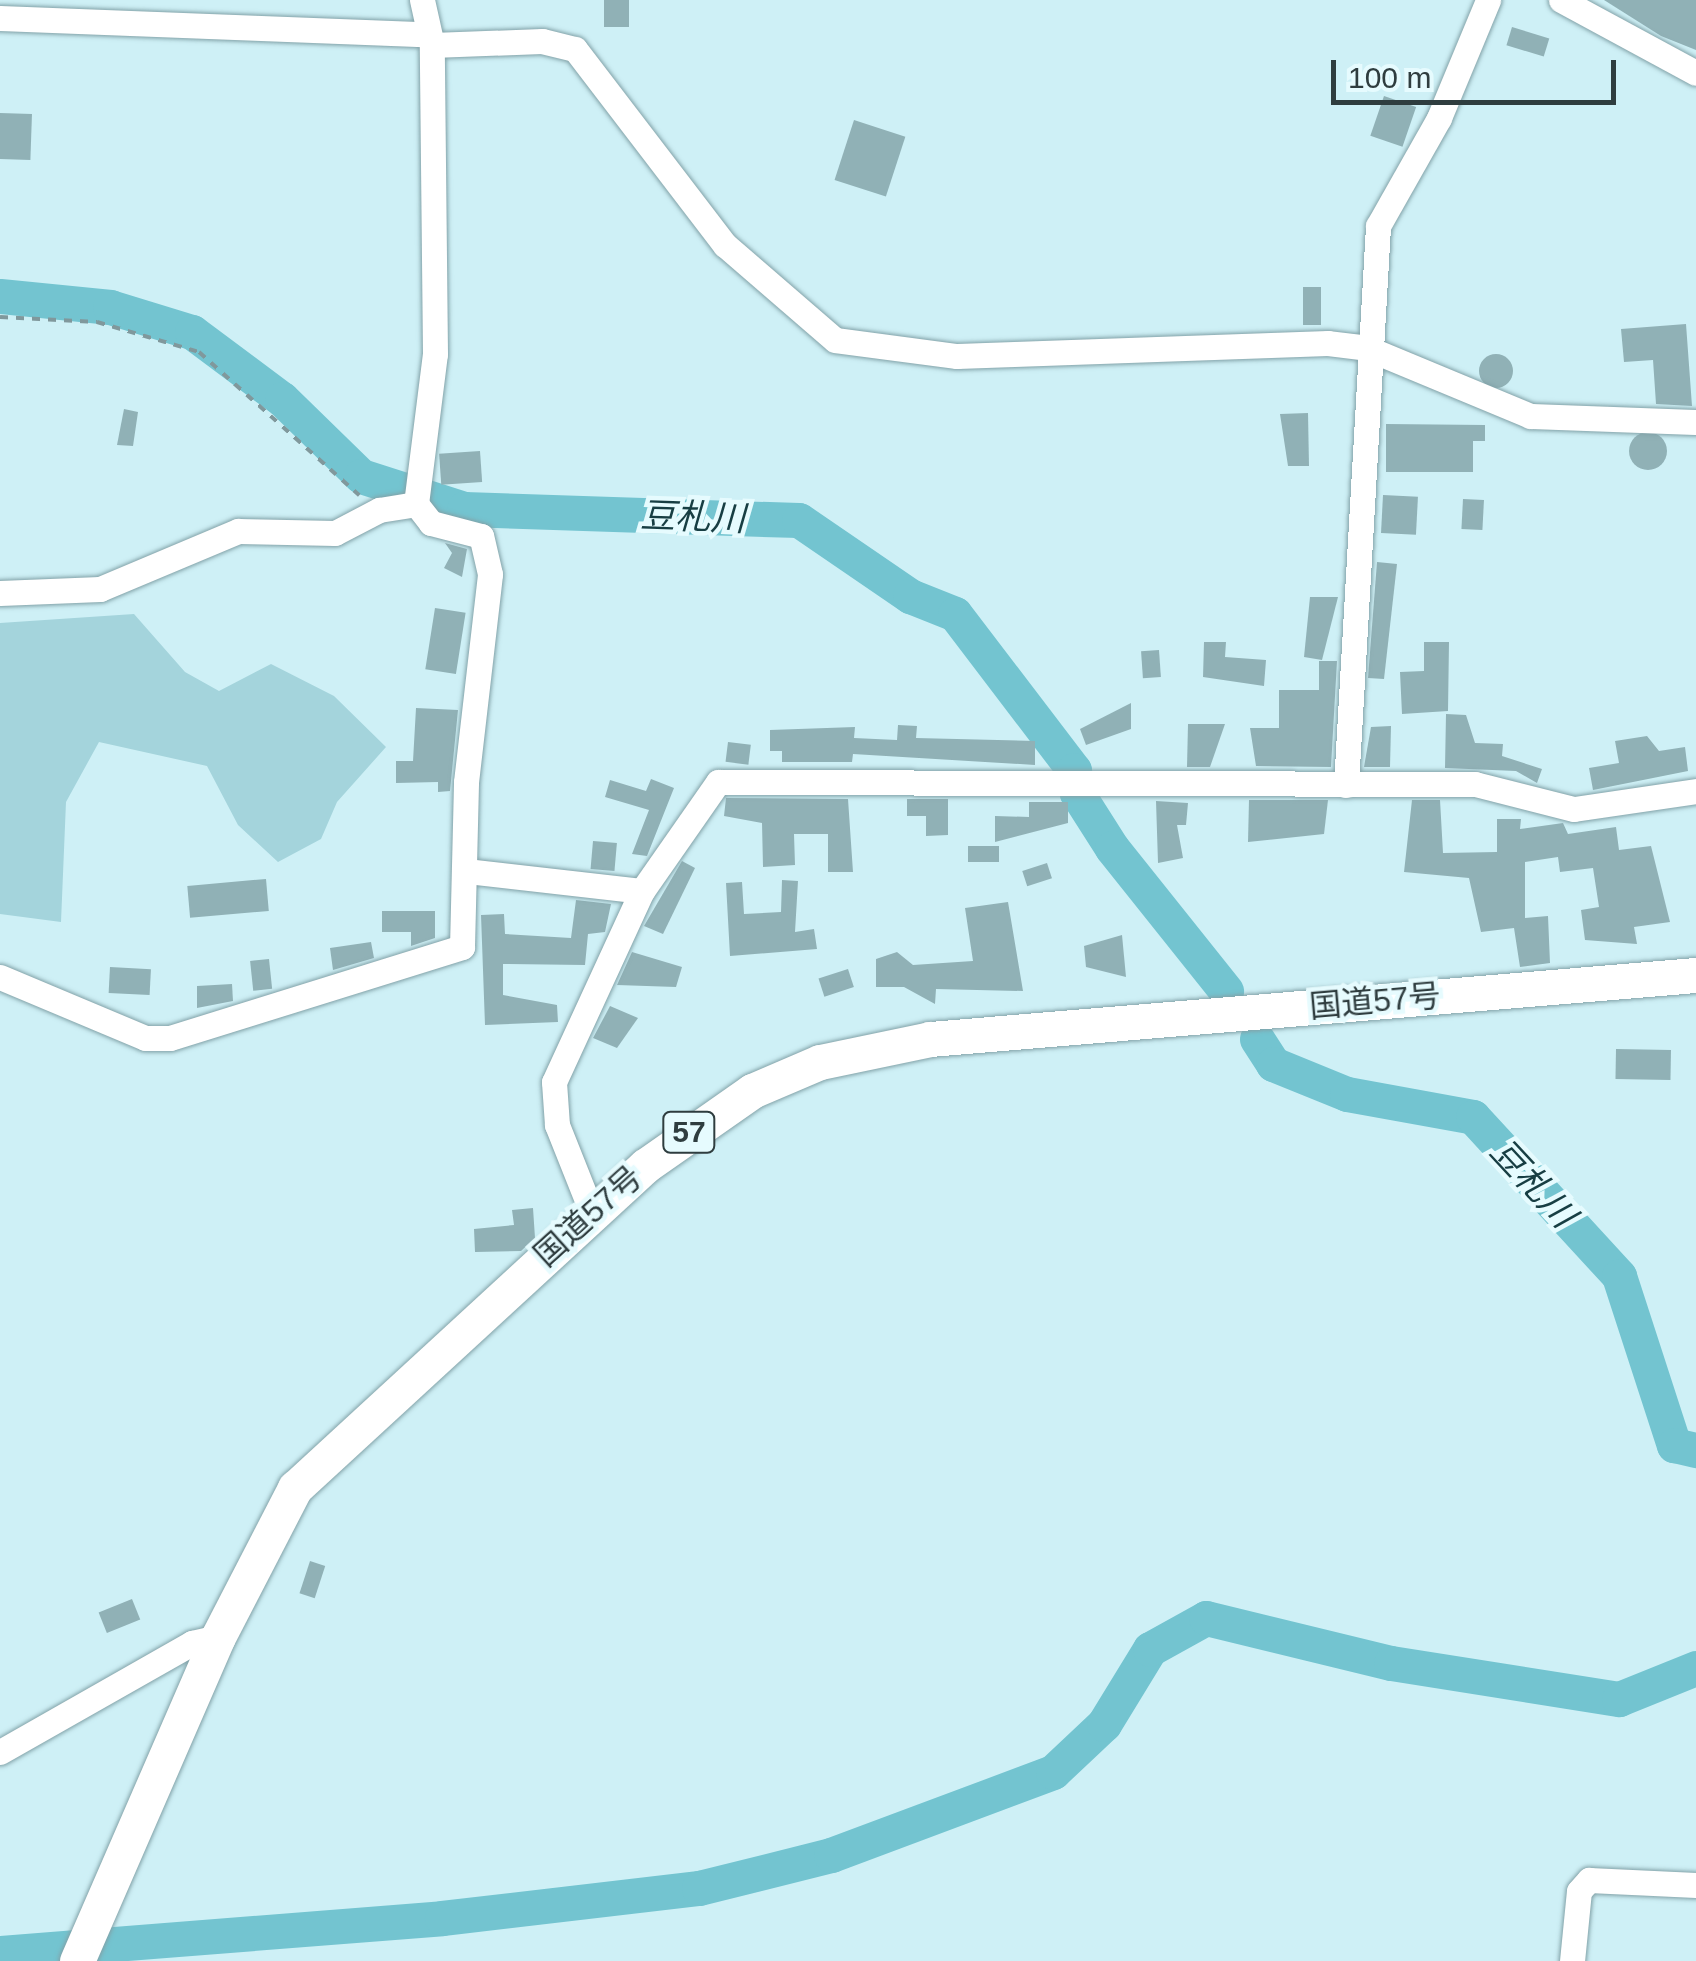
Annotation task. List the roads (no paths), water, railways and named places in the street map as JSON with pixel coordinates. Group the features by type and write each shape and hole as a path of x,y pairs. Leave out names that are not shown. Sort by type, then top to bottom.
{"highway":[{"name":"国道57号","path":"81,1950 218,1638 278,1514 323,1454 592,1213 752,1091 873,1048 1696,975"}],"street":[{"path":"0,976 145,1038 170,1038 462,948 490,553 480,536 432,523 416,504 435,354 428,40 422,0"},
{"path":"1346,785 1366,348 1378,226 1439,118 1488,0"},
{"path":"1561,0 1696,73"},
{"path":"0,18 70,10 428,40 542,41 574,49 726,245 835,340 957,356 1366,348 1530,416 1696,422"},
{"path":"0,594 100,589 238,531 335,533 379,510 416,504"},
{"path":"592,1213 551,1101 590,992 642,891 704,795 742,776 1487,785 1574,809 1696,792"},
{"path":"467,871 642,891"},
{"path":"0,1752 192,1643 218,1638"},
{"path":"1572,1961 1580,1891 1589,1880 1696,1885"}],"waterway":[{"name":"豆札川","path":"0,296 110,307 192,332 282,399 361,476 464,509 799,520 910,596 955,614 1074,770 1077,793 1112,848 1226,991"},
{"name":"豆札川","path":"1257,1039 1273,1064 1347,1094 1473,1117 1619,1276 1674,1445 1696,1450"},
{"path":"0,1953 442,1918 699,1888 831,1855 1053,1772 1104,1724 1150,1649 1206,1618 1391,1663 1619,1699 1696,1668"}]}
